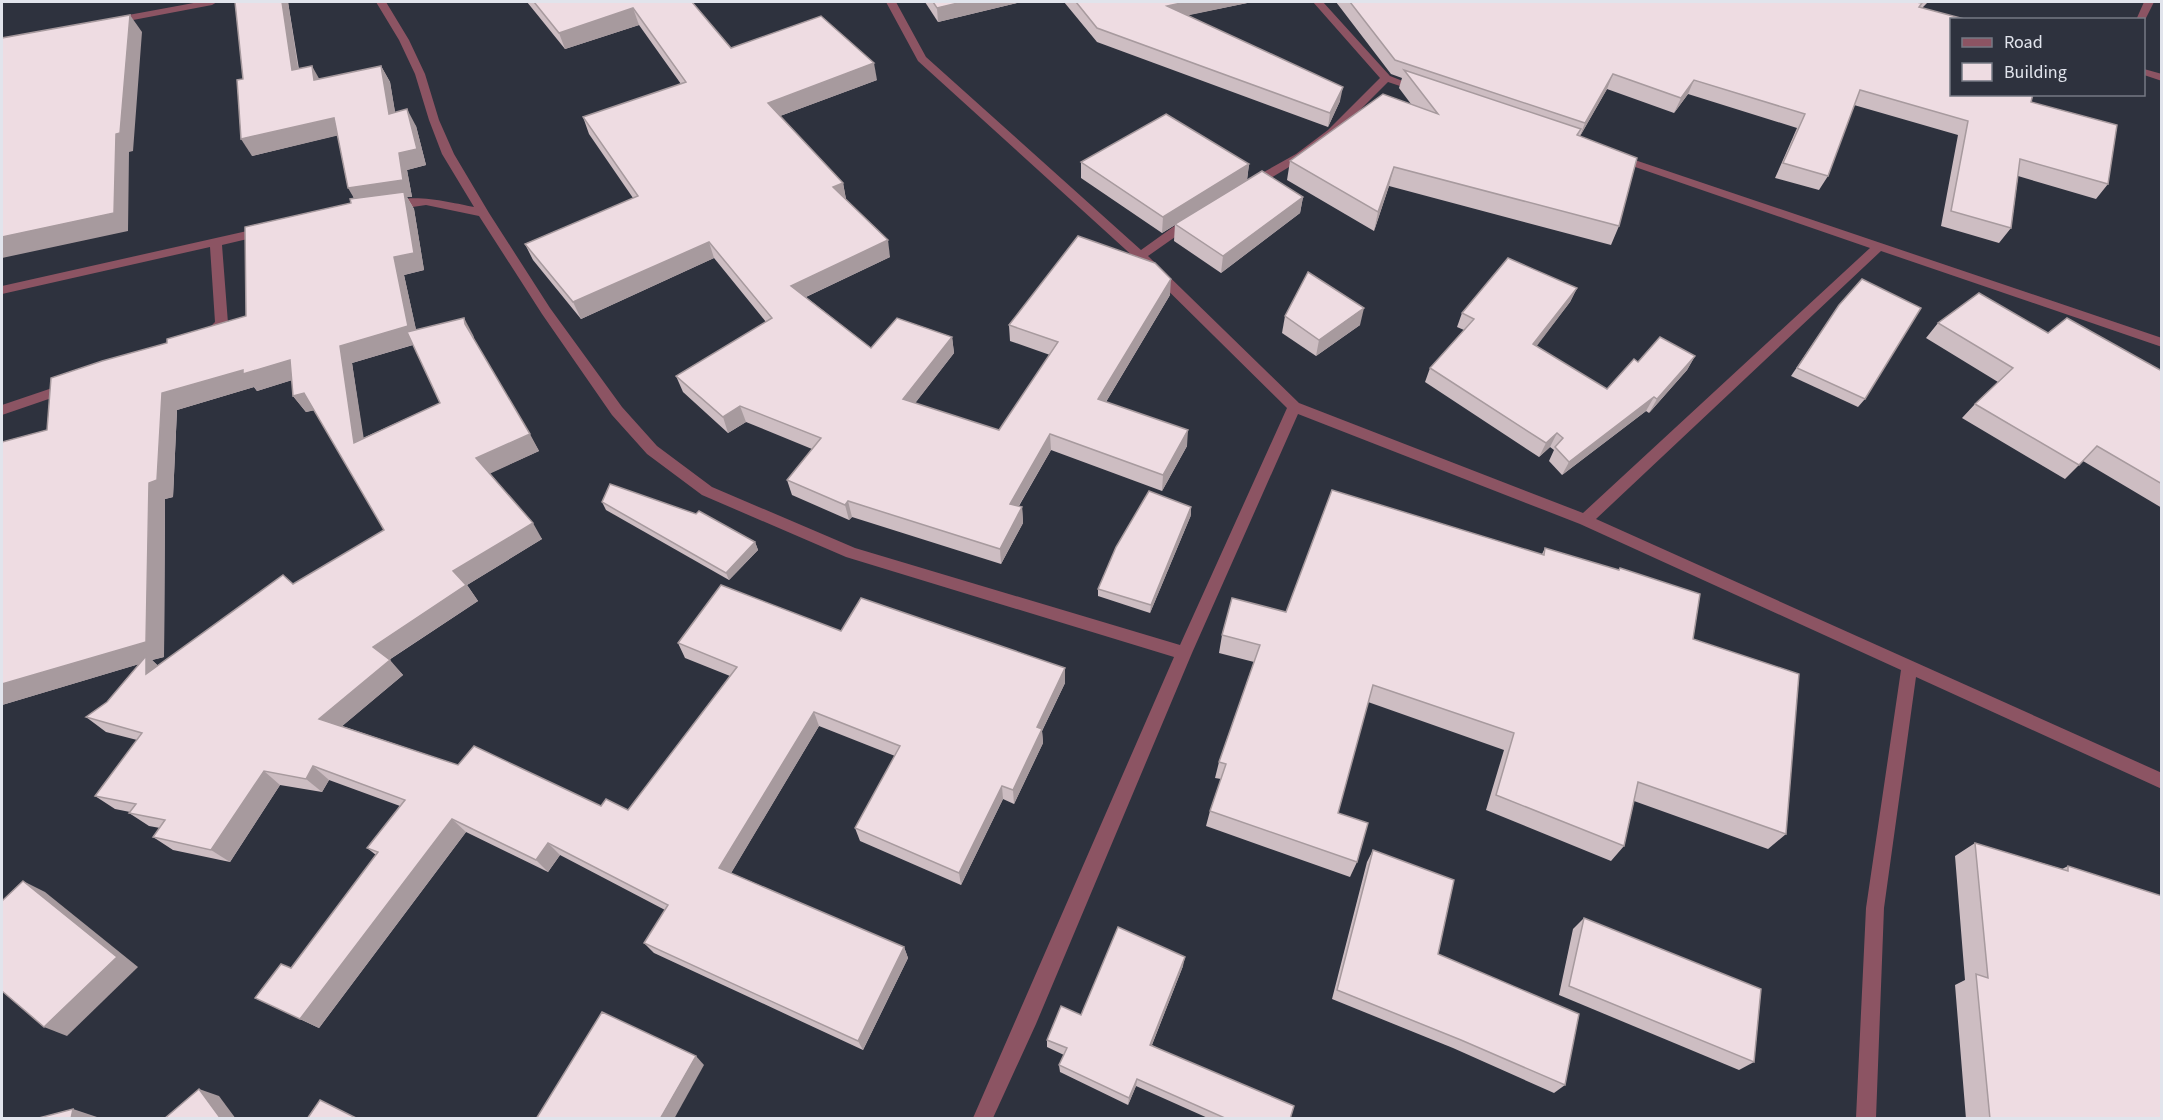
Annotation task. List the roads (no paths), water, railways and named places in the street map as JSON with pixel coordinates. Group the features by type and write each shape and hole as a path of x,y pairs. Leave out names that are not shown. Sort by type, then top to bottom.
{"street":[{"path":"102,23 212,2"},
{"path":"381,2 404,40 420,74 434,120 448,154 483,213 546,311 617,411 652,450 707,491 851,553 1184,653"},
{"path":"878,2 892,4 922,59 1140,256 1294,407 1585,520 2162,781"},
{"path":"1318,2 1386,78 1431,93"},
{"path":"2142,18 2149,2"},
{"path":"2145,72 2162,78"},
{"path":"1238,192 1300,156 1324,138 1386,78"},
{"path":"1610,155 2162,343"},
{"path":"379,208 426,201 483,213"},
{"path":"1140,256 1201,214"},
{"path":"2,290 274,229"},
{"path":"199,343 222,323 216,241"},
{"path":"1585,520 1878,247"},
{"path":"2,410 78,385"},
{"path":"983,1119 1029,1017 1184,653 1294,407"},
{"path":"1866,1119 1875,908 1908,667"}]}
